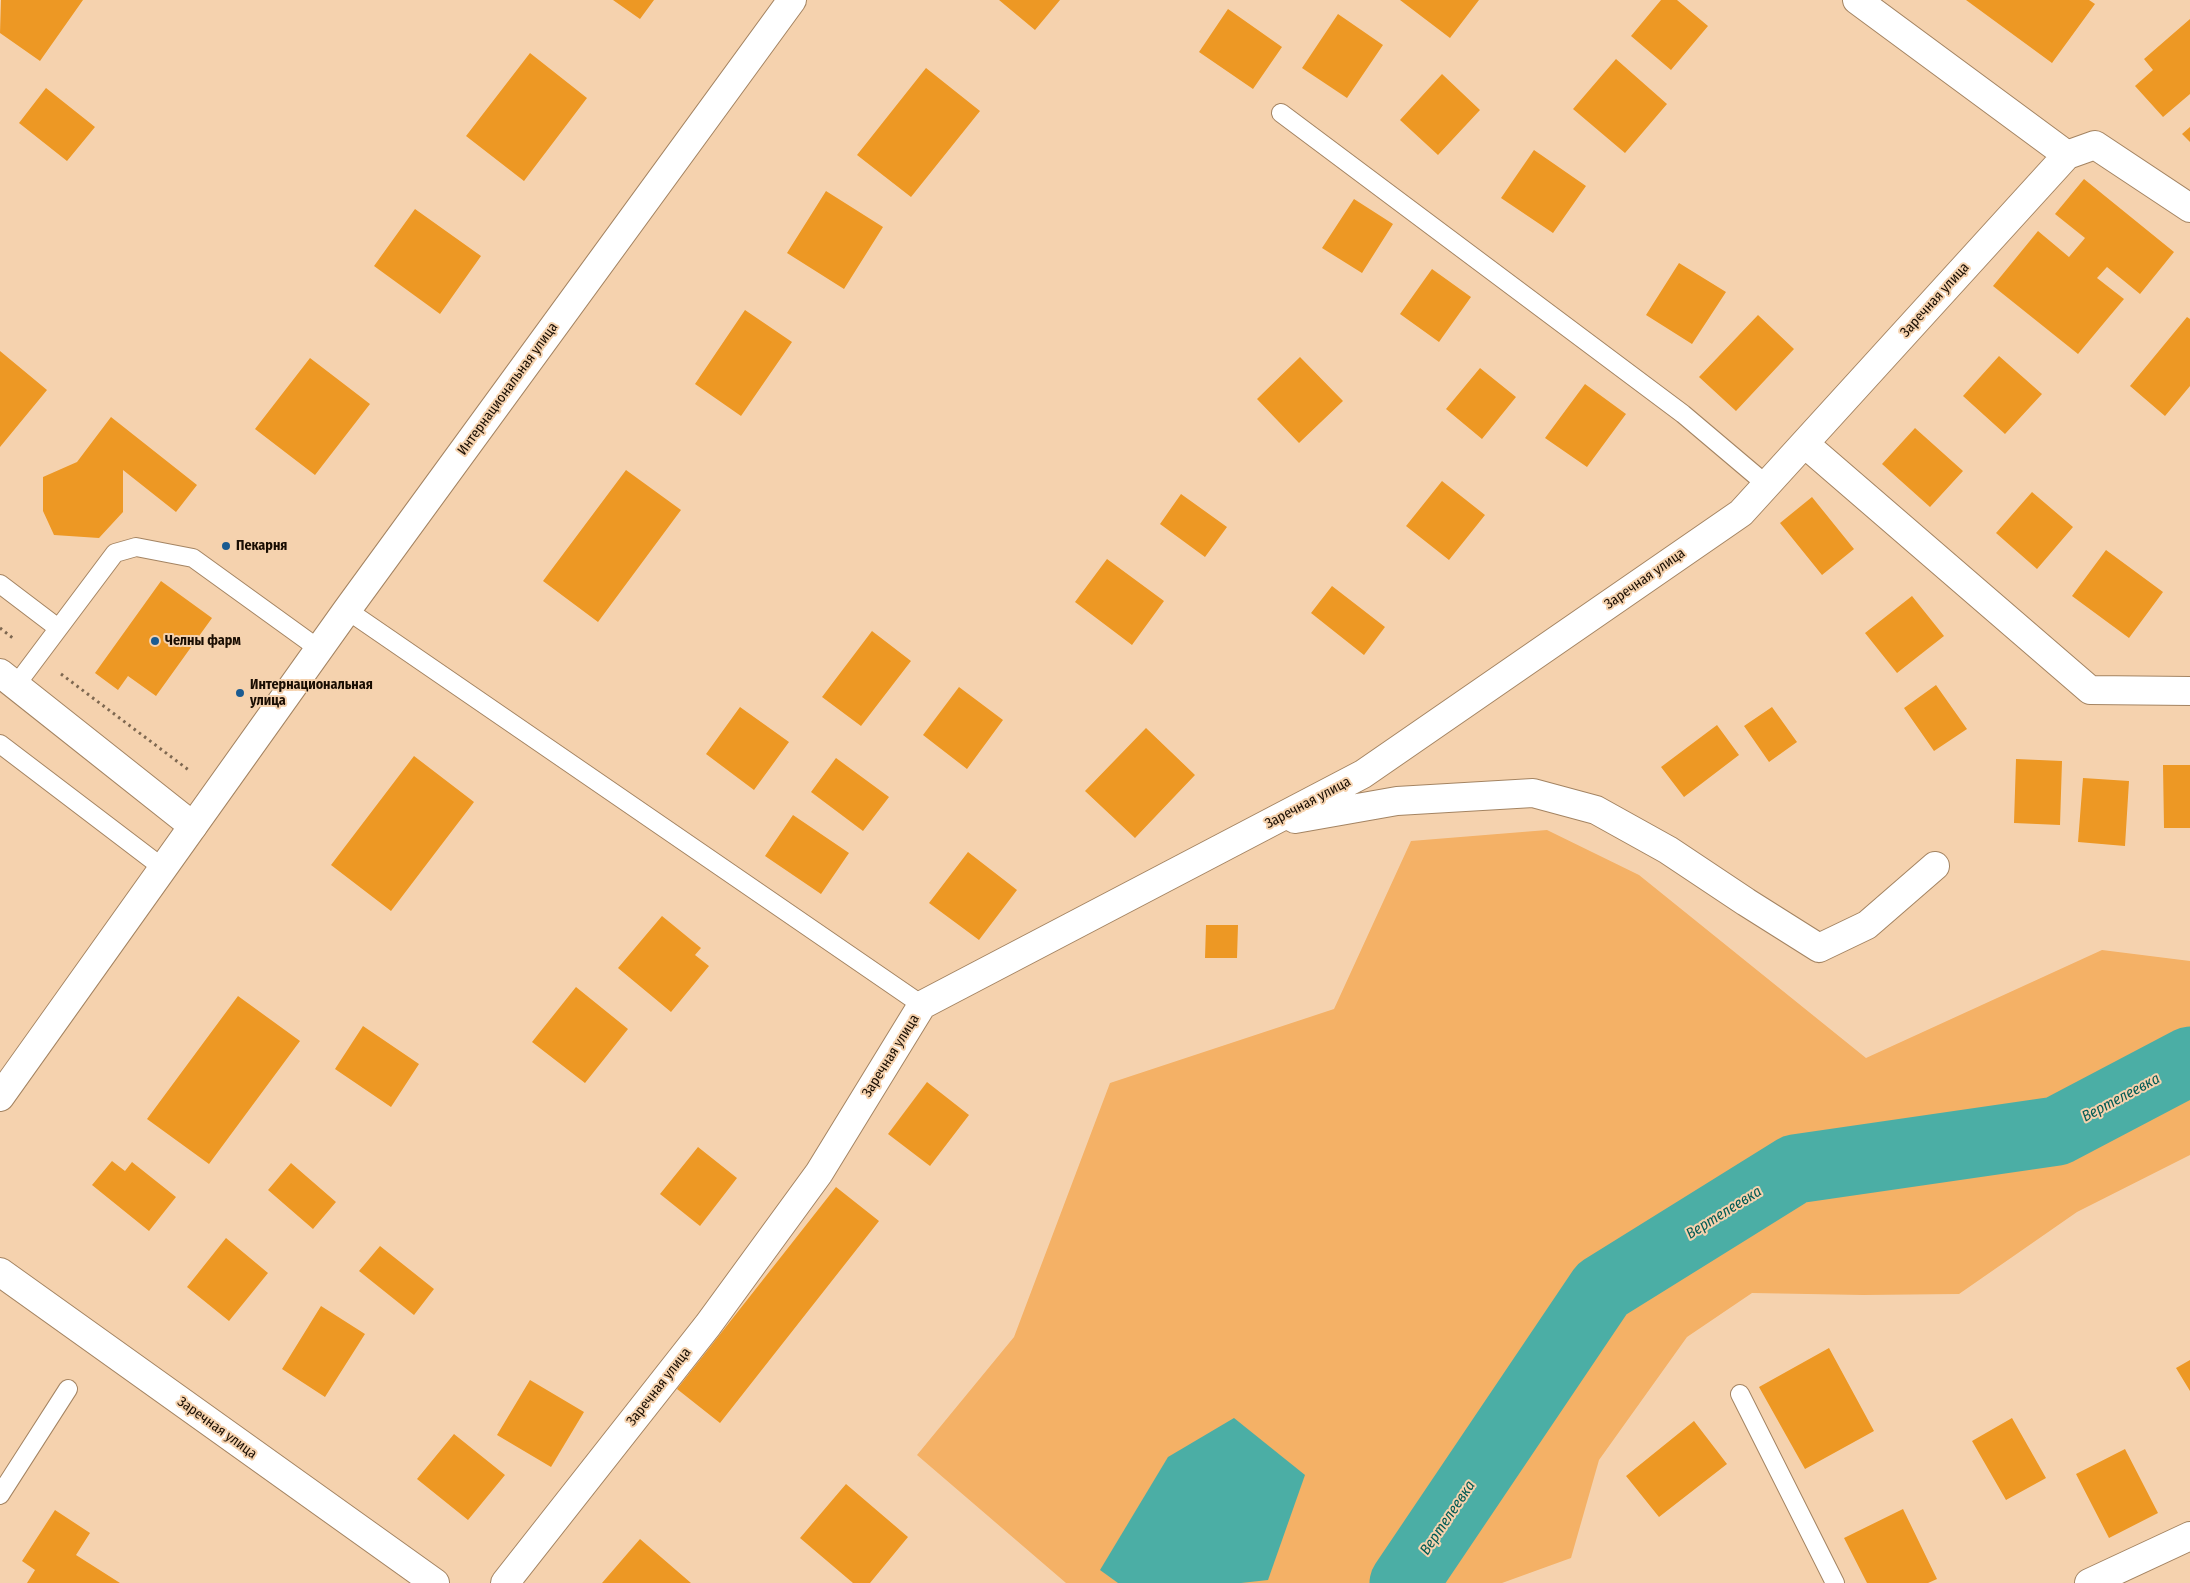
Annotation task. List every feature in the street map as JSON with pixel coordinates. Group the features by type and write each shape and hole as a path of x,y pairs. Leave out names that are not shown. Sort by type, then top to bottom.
{"street":[{"name":"Интернациональная улица","path":"0,1097 347,610 792,0"},
{"path":"1857,0 2067,155"},
{"name":"Заречная улица","path":"504,1583 708,1325 819,1174 922,1005 1362,774 1741,513 2067,155 2095,145 2190,208"},
{"path":"1805,444 2090,690 2190,691"},
{"path":"8,679 193,826"},
{"path":"1269,824 1396,801 1533,793 1596,810 1668,850 1819,948 1867,925 1935,866"},
{"name":"Заречная улица","path":"0,1272 435,1583"},
{"path":"2089,1583 2126,1575 2190,1536"}],"lane":[{"path":"1281,112 1682,414 1767,485"},
{"path":"8,679 38,656 115,553 136,547 192,558 319,649"},
{"path":"0,584 58,628"},
{"path":"347,610 922,1005"},
{"path":"0,744 163,868"},
{"path":"0,1495 68,1389"},
{"path":"1740,1394 1835,1583"}],"path":[{"path":"0,628 194,775"}],"shaded area":[{"path":"1547,830 1639,875 1866,1058 2102,950 2190,961 2190,1155 2077,1212 1959,1294 1752,1293 1687,1337 1599,1460 1571,1558 1502,1583 1066,1583 917,1455 1014,1337 1110,1083 1334,1009 1411,841"}],"water":[{"path":"1234,1418 1305,1475 1268,1580 1241,1583 1118,1583 1100,1570 1168,1457"}],"building":[{"path":"1,0 83,0 40,61 0,33"},
{"path":"613,0 654,0 640,19"},
{"path":"999,0 1060,0 1035,30"},
{"path":"1400,0 1479,0 1450,38"},
{"path":"1661,0 1677,0 1708,26 1671,70 1631,36"},
{"path":"1966,0 2089,0 2095,4 2052,63"},
{"path":"1228,9 1282,47 1253,89 1199,52"},
{"path":"1338,14 1383,45 1347,98 1302,68"},
{"path":"2190,19 2190,94 2163,117 2135,86 2153,70 2144,59"},
{"path":"530,53 587,98 524,181 466,136"},
{"path":"1616,59 1667,104 1625,153 1573,109"},
{"path":"926,68 980,111 911,197 857,155"},
{"path":"1442,74 1480,110 1438,155 1400,120"},
{"path":"46,88 95,127 67,161 19,123"},
{"path":"2190,127 2190,142 2182,134"},
{"path":"1534,150 1586,186 1553,233 1501,198"},
{"path":"2084,179 2174,252 2140,294 2107,267 2097,278 2124,299 2078,354 1993,286 2038,231 2069,257 2085,238 2055,214"},
{"path":"826,191 883,227 844,289 787,253"},
{"path":"1354,199 1393,224 1362,273 1322,248"},
{"path":"415,209 481,256 440,314 374,266"},
{"path":"1679,263 1726,292 1692,344 1646,315"},
{"path":"1432,269 1471,297 1439,342 1400,314"},
{"path":"745,310 792,342 741,416 695,384"},
{"path":"1758,315 1794,349 1736,411 1699,377"},
{"path":"2187,317 2190,319 2190,386 2165,416 2130,386"},
{"path":"0,351 47,390 0,447"},
{"path":"1999,356 2042,394 2005,434 1963,396"},
{"path":"1300,357 1343,401 1299,443 1257,399"},
{"path":"310,358 370,404 315,475 255,429"},
{"path":"1480,368 1516,397 1482,439 1446,409"},
{"path":"1585,384 1626,414 1587,467 1545,438"},
{"path":"111,417 197,485 176,512 123,470 123,512 99,538 54,535 43,511 43,477 77,462"},
{"path":"1915,428 1963,471 1930,507 1882,464"},
{"path":"626,470 681,510 598,622 543,581"},
{"path":"1442,481 1485,515 1449,560 1406,526"},
{"path":"2032,492 2073,527 2037,569 1996,533"},
{"path":"1181,494 1227,527 1205,557 1160,524"},
{"path":"1812,497 1854,549 1822,575 1780,523"},
{"path":"2106,550 2163,592 2129,638 2072,596"},
{"path":"1107,559 1164,601 1132,645 1075,602"},
{"path":"161,581 212,618 156,696 128,676 118,690 95,673"},
{"path":"1332,586 1385,627 1364,655 1311,613"},
{"path":"1912,596 1944,636 1897,673 1865,633"},
{"path":"872,631 911,661 861,726 822,697"},
{"path":"1936,685 1967,729 1934,751 1904,708"},
{"path":"959,687 1003,720 967,769 923,735"},
{"path":"740,707 789,742 754,790 706,754"},
{"path":"1772,707 1797,742 1769,762 1744,726"},
{"path":"1717,725 1739,755 1684,797 1661,767"},
{"path":"1146,728 1195,775 1135,838 1085,791"},
{"path":"414,756 474,802 391,911 331,865"},
{"path":"836,758 889,797 863,831 811,792"},
{"path":"2016,759 2062,761 2060,825 2014,823"},
{"path":"2163,765 2190,765 2190,828 2164,828"},
{"path":"2083,778 2129,781 2125,846 2078,842"},
{"path":"793,815 849,853 821,894 765,856"},
{"path":"968,852 1017,890 979,940 929,903"},
{"path":"662,916 701,948 695,955 709,966 671,1012 618,968"},
{"path":"1206,925 1238,925 1237,958 1205,958"},
{"path":"576,987 628,1029 585,1083 532,1042"},
{"path":"238,996 300,1041 209,1164 147,1119"},
{"path":"363,1026 419,1064 391,1107 335,1069"},
{"path":"927,1082 969,1115 930,1166 888,1134"},
{"path":"698,1147 737,1178 700,1226 660,1194"},
{"path":"112,1161 125,1171 132,1162 176,1197 149,1231 92,1185"},
{"path":"291,1163 336,1202 313,1229 268,1190"},
{"path":"836,1187 879,1221 720,1423 677,1389"},
{"path":"226,1238 268,1273 229,1321 187,1287"},
{"path":"380,1246 434,1289 414,1315 359,1271"},
{"path":"321,1306 365,1334 325,1397 282,1369"},
{"path":"1829,1348 1874,1431 1805,1469 1759,1387"},
{"path":"2190,1360 2190,1391 2176,1368"},
{"path":"530,1380 584,1412 551,1467 497,1435"},
{"path":"2012,1418 2046,1478 2006,1500 1972,1441"},
{"path":"1694,1421 1727,1464 1659,1517 1626,1476"},
{"path":"454,1434 505,1475 468,1520 417,1479"},
{"path":"2125,1449 2158,1513 2109,1538 2076,1474"},
{"path":"846,1484 908,1537 870,1583 853,1583 800,1538"},
{"path":"1903,1509 1937,1579 1928,1583 1867,1583 1844,1538"},
{"path":"55,1510 90,1533 76,1555 120,1583 27,1583 35,1570 22,1561"},
{"path":"640,1539 691,1583 602,1583"}],"waterway":[{"name":"Вертелеевка","path":"1404,1583 1602,1289 1795,1169 2057,1131 2190,1061"}],"place":[{"name":"Пекарня","path":"226,546"},
{"name":"Челны фарм","path":"155,641"},
{"name":"Интернациональная улица","path":"240,693"}]}
